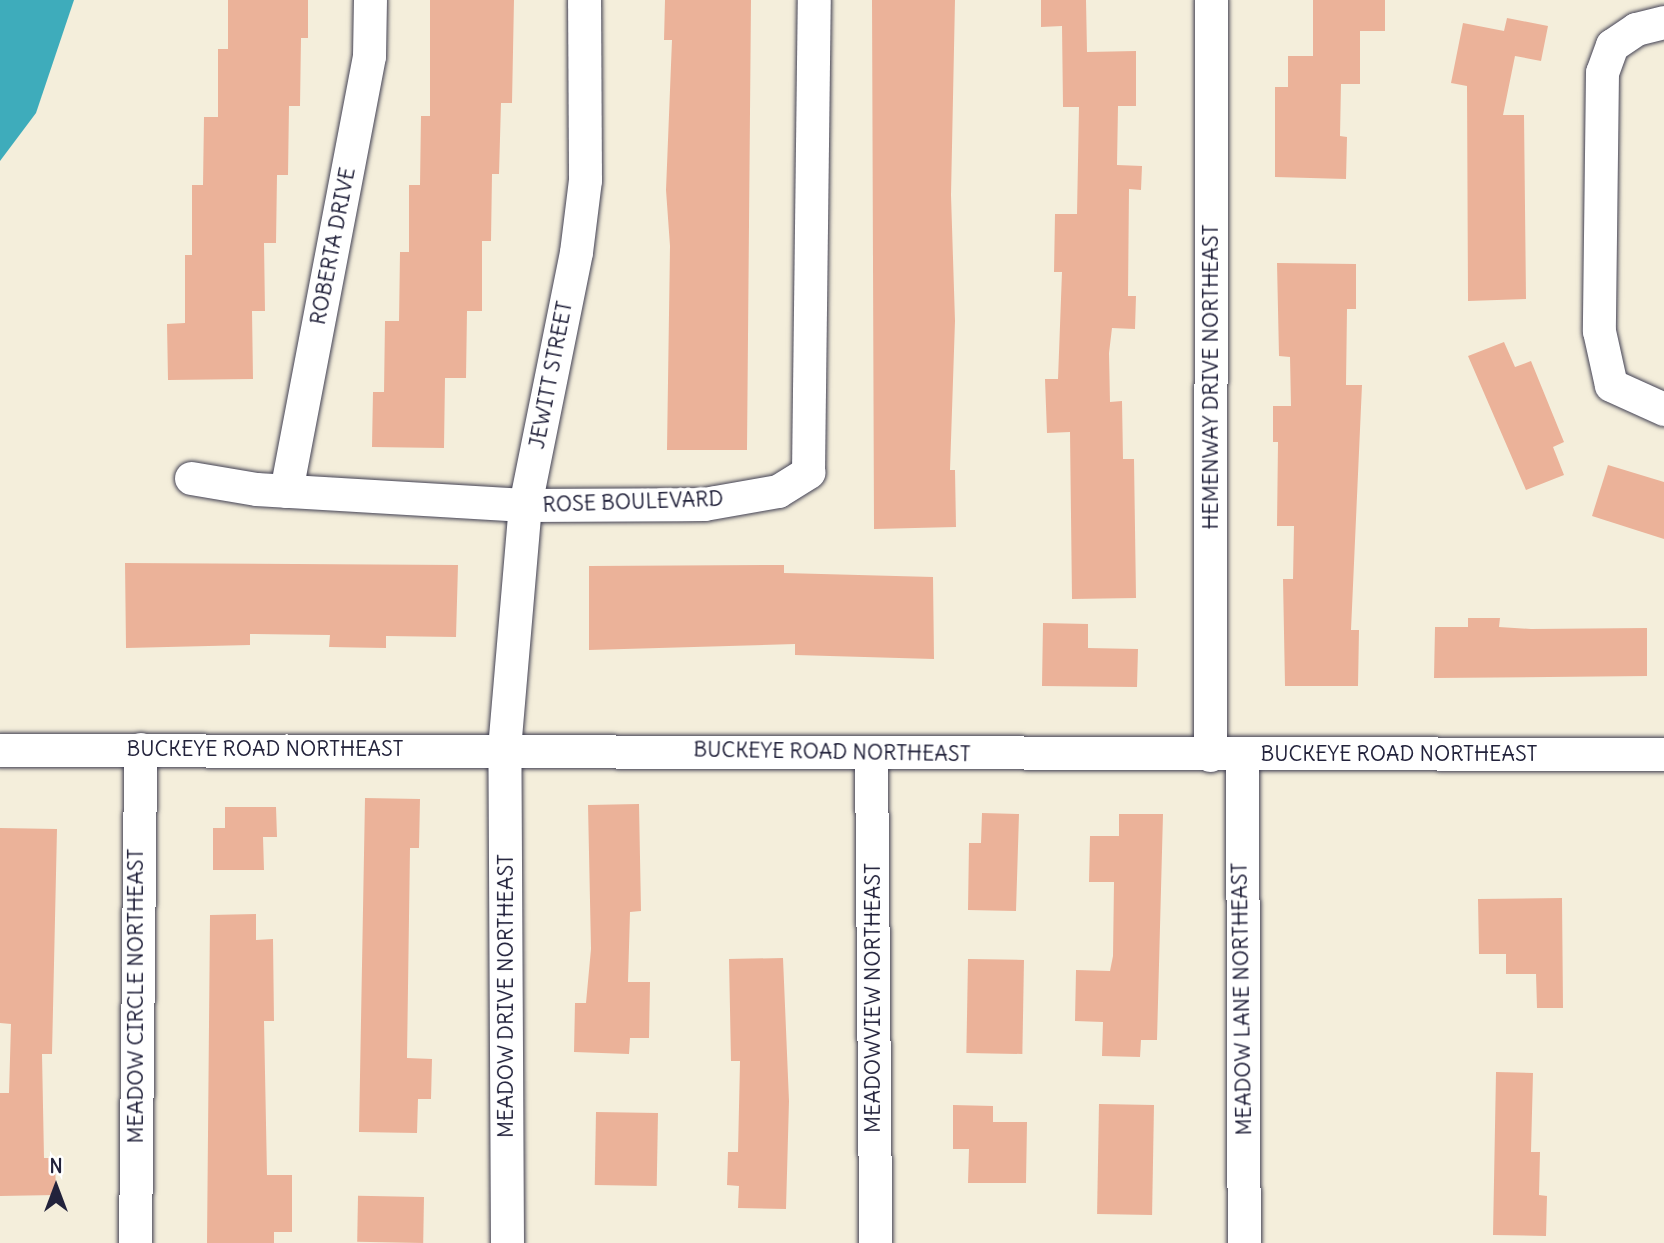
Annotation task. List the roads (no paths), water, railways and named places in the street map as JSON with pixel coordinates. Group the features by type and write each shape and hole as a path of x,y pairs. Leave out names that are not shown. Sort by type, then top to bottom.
{"street":[{"name":"ROBERTA DRIVE","path":"286,491 369,56 369,0"},
{"name":"JEWITT STREET","path":"504,749 525,505 576,252 585,180 584,0"},
{"name":"ROSE BOULEVARD","path":"191,478 286,491 525,505 704,504 778,491 808,472 814,0"},
{"name":"HEMENWAY DRIVE NORTHEAST","path":"1211,0 1226,754"},
{"path":"1664,22 1636,29 1612,45 1602,72 1599,331 1611,385 1664,409"},
{"name":"MEADOW CIRCLE NORTHEAST","path":"135,1243 140,749"},
{"name":"BUCKEYE ROAD NORTHEAST","path":"0,750 504,749 871,753 1664,754"},
{"name":"MEADOW DRIVE NORTHEAST","path":"504,749 507,1243"},
{"name":"MEADOWVIEW NORTHEAST","path":"871,753 875,1243"},
{"name":"MEADOW LANE NORTHEAST","path":"1226,754 1244,1243"}],"water":[{"path":"0,0 74,0 36,113 0,161"}]}
